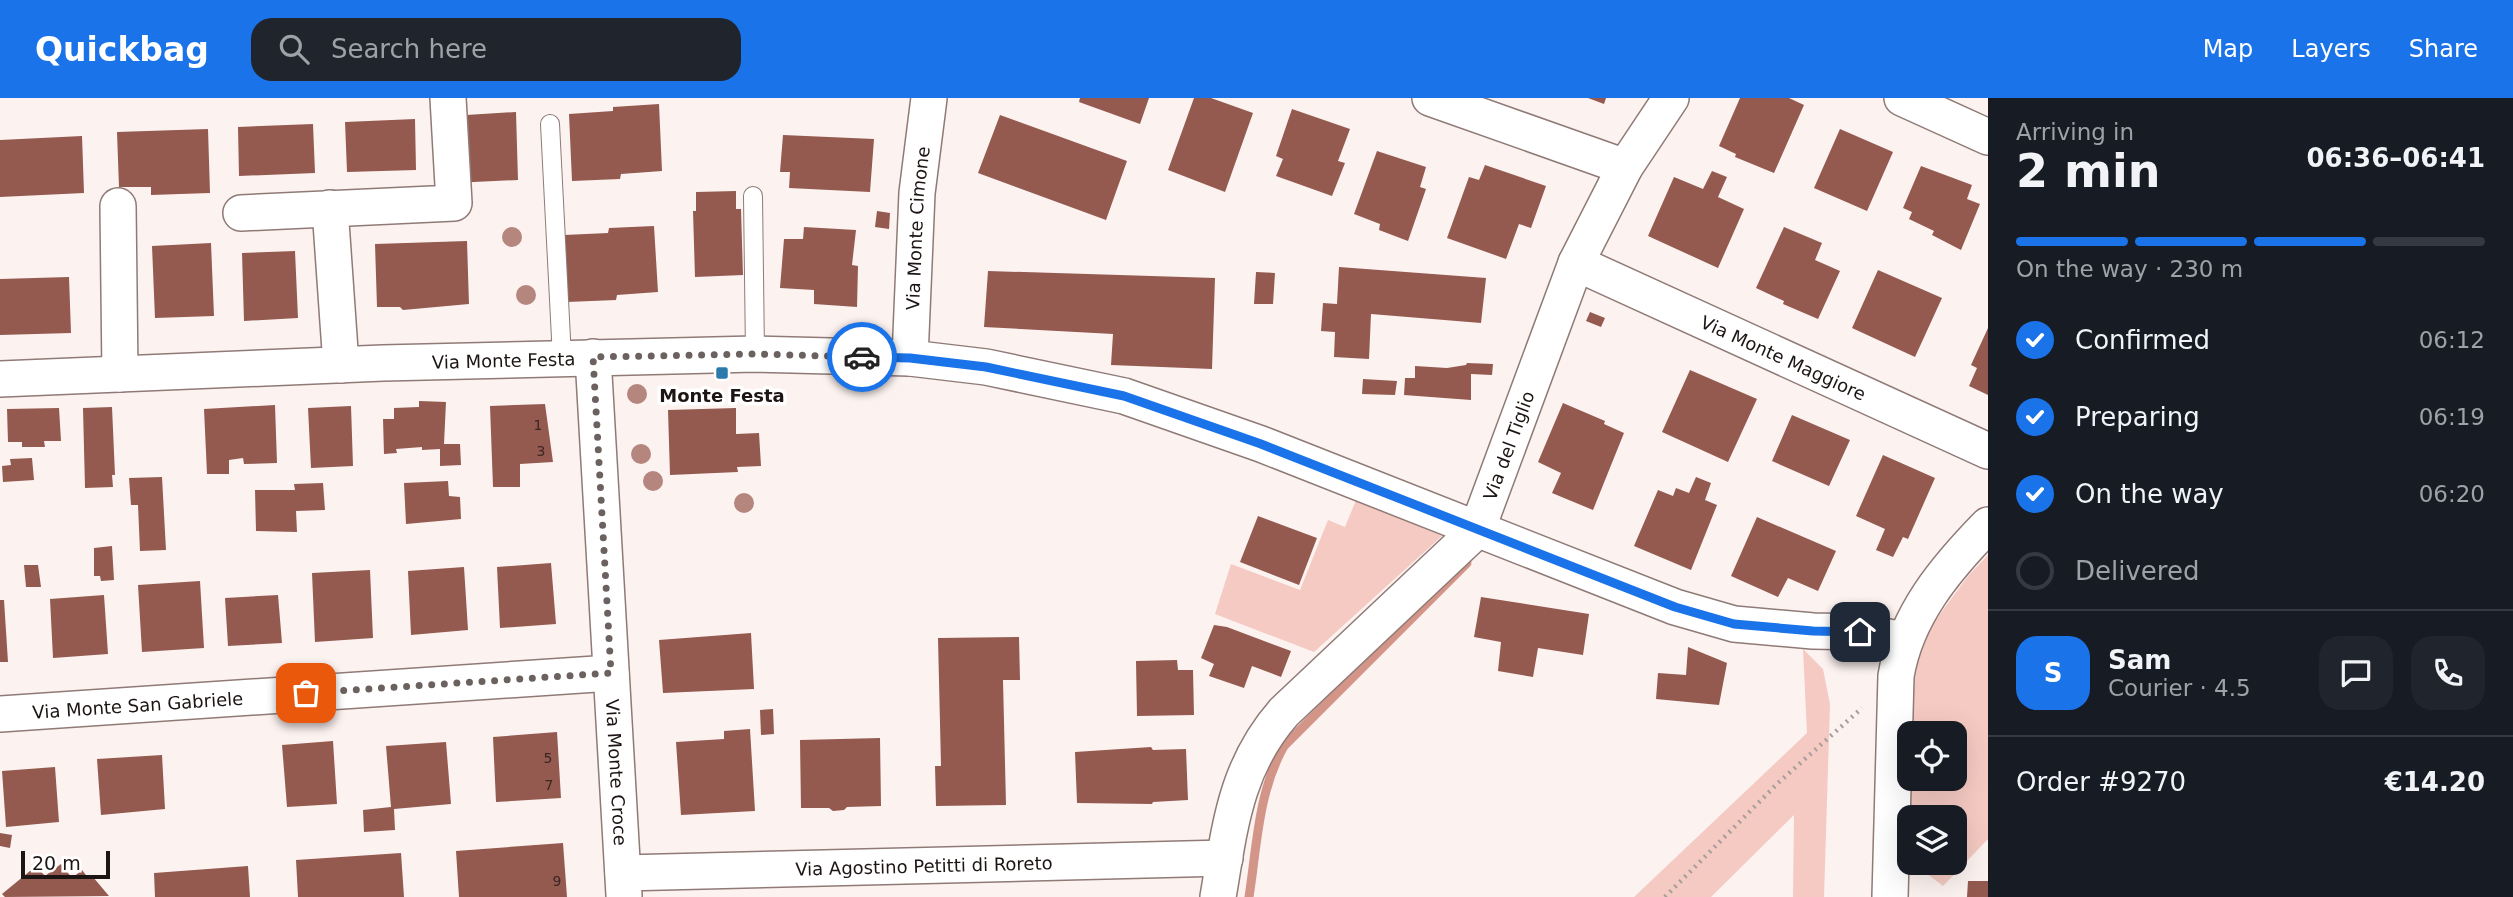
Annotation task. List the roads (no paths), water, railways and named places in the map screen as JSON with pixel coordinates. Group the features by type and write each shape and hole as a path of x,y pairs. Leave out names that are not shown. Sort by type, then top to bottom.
{"street":[{"path":"241,213 454,202 448,98"},
{"name":"Via Monte Cimone","path":"910,358 917,194 929,98"},
{"path":"1430,98 1625,167"},
{"name":"Via del Tiglio","path":"1218,897 1239,791 1265,734 1284,712 1476,530 1577,264 1625,167 1671,98"},
{"path":"1902,98 1988,137"},
{"path":"118,206 120,374"},
{"path":"330,208 341,365"},
{"name":"Via Monte Maggiore","path":"1577,264 1988,451"},
{"name":"Via Monte Festa","path":"0,379 578,357 755,354 910,358 986,367 1124,396 1261,444 1675,607 1734,624 1860,632 1905,640"},
{"name":"Via Monte Croce","path":"578,357 611,673 624,885"},
{"path":"1890,897 1896,676 1905,640 1937,583 1988,525"},
{"name":"Via Monte San Gabriele","path":"0,714 611,673"},
{"name":"Via Agostino Petitti di Roreto","path":"624,885 1225,858"}],"lane":[{"path":"550,124 578,357"},
{"path":"752,196 755,354"}],"waterway":[{"path":"1249,897 1264,801 1275,764 1284,746 1467,563"}],"place":[{"name":"Monte Festa","path":"722,373"}]}
